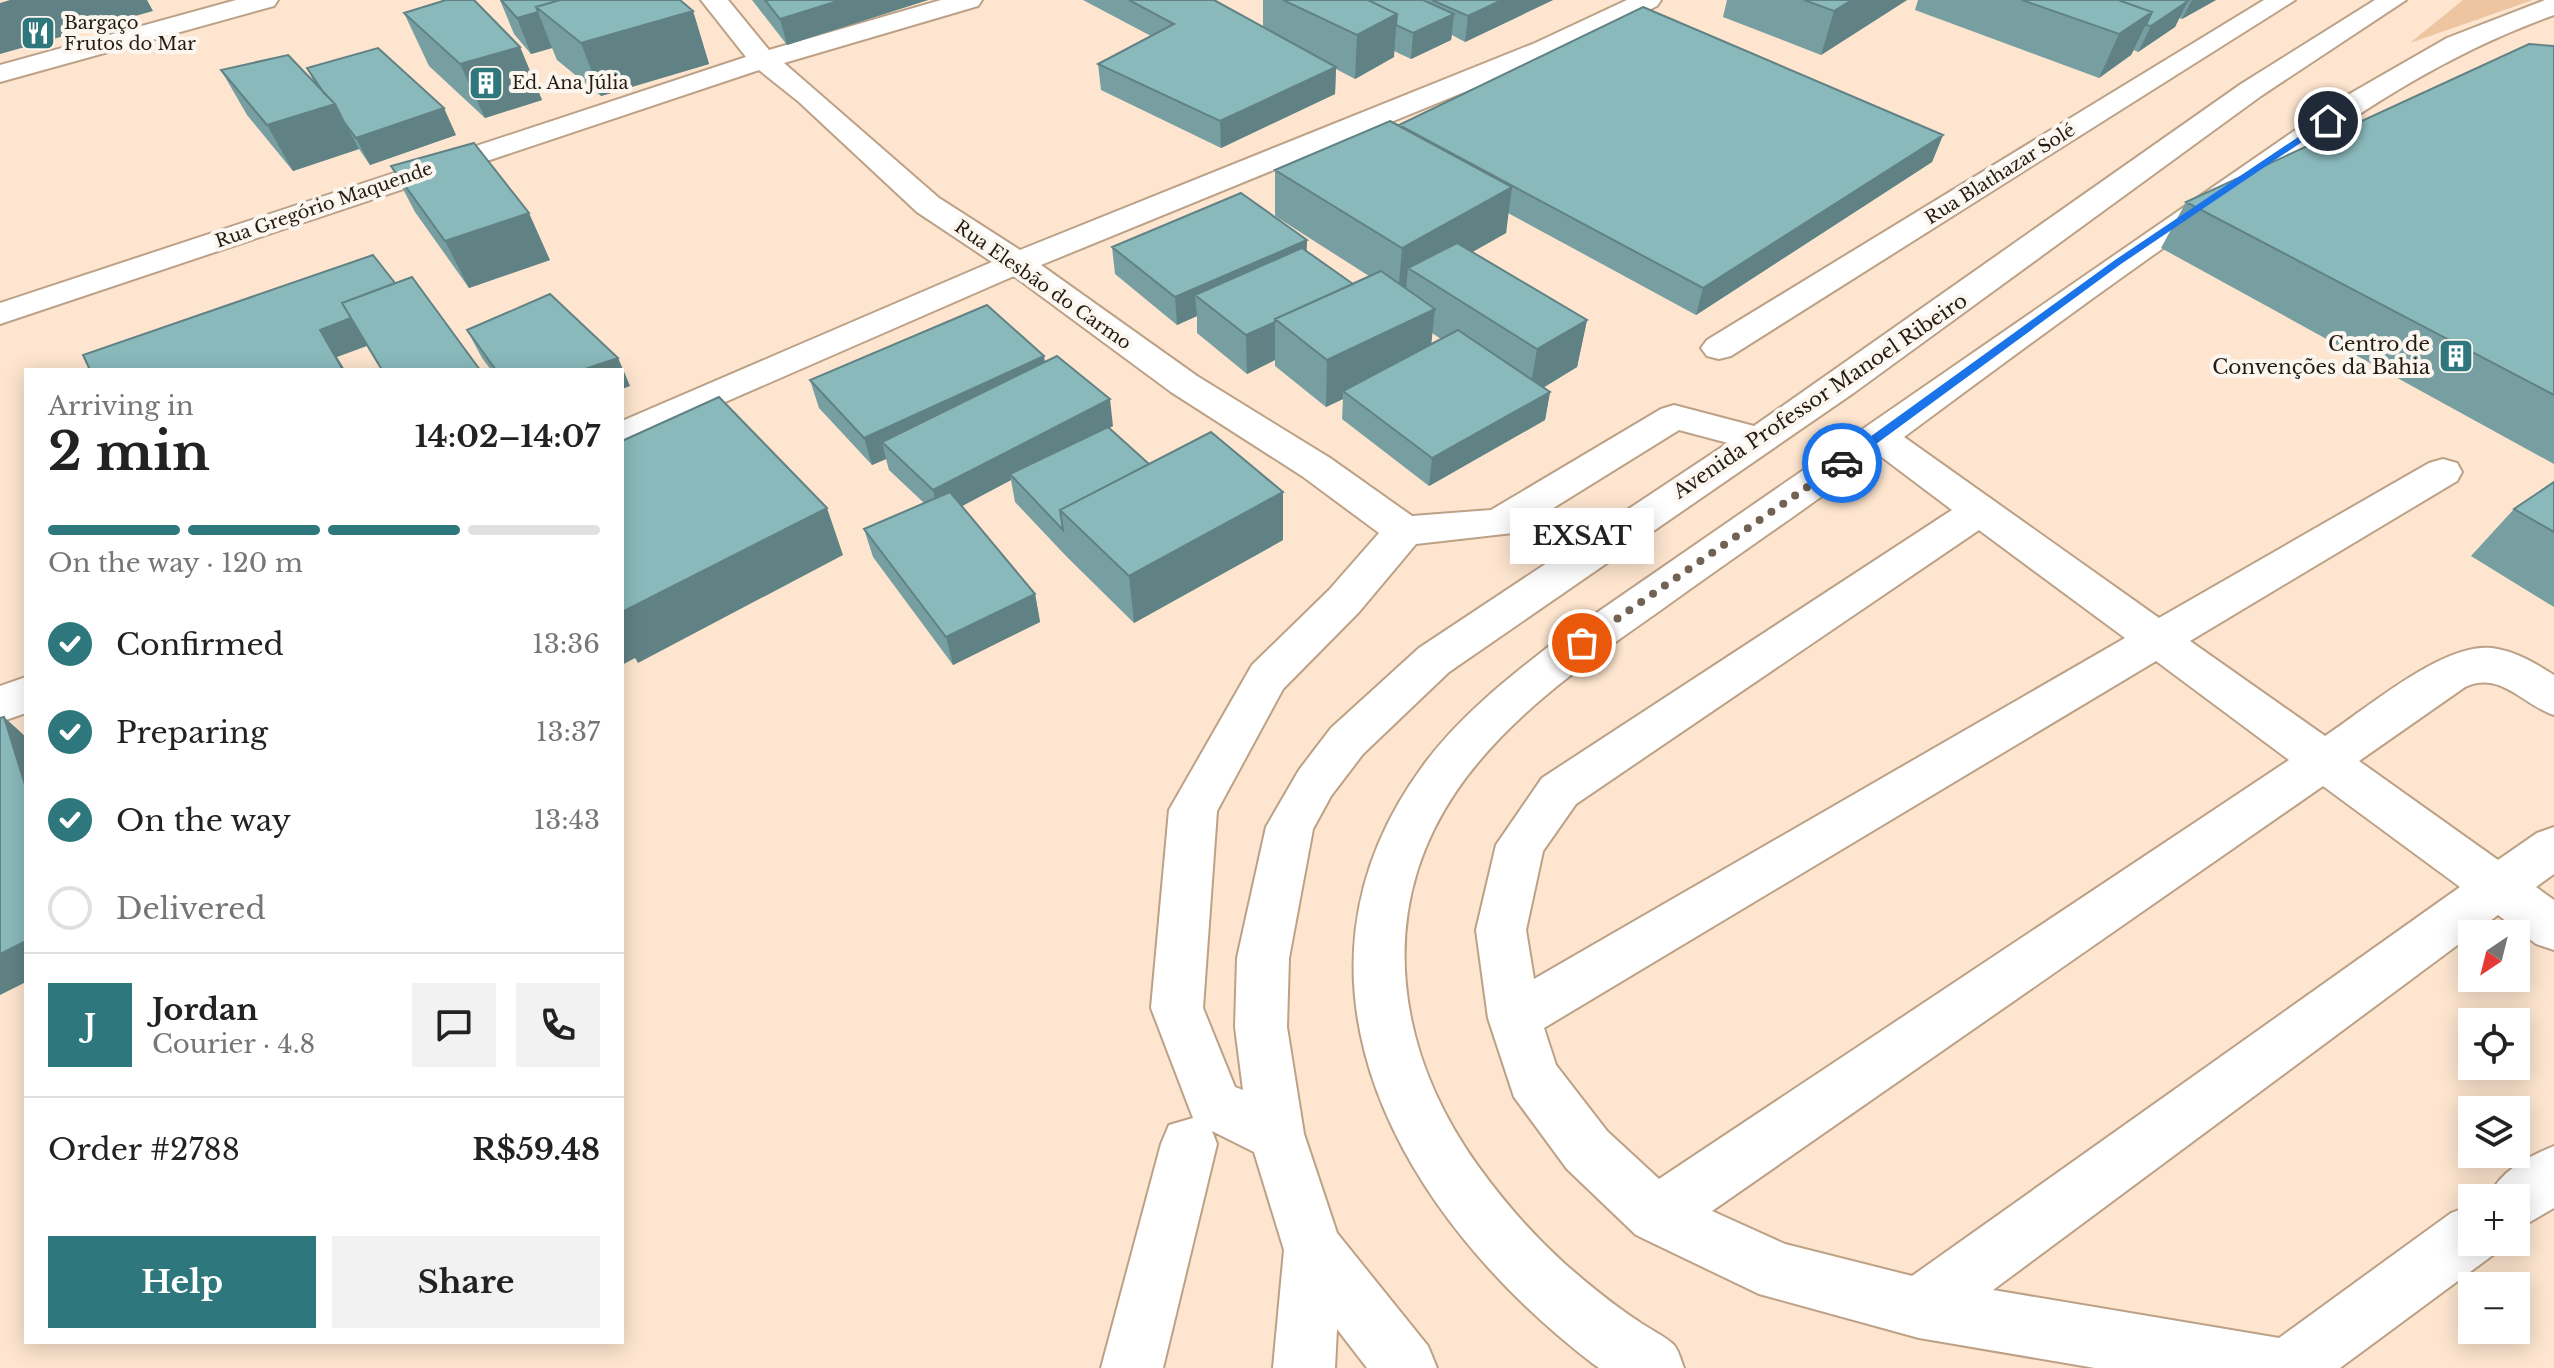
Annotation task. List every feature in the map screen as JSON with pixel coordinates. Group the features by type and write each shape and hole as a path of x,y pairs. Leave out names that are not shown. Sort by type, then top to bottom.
{"street":[{"path":"0,74 265,0"},
{"name":"Rua Elesbão do Carmo","path":"714,0 763,60 809,96 928,205 1017,263 1184,384 1316,467 1404,531"},
{"name":"Rua Gregório Maquende","path":"0,314 763,60 969,0"},
{"path":"624,434 1017,263 1545,49 1648,0"},
{"name":"Rua Blathazar Solé","path":"1719,348 2282,0"},
{"name":"Avenida Professor Manoel Ribeiro","path":"1406,1368 1313,1250 1276,1134 1261,1027 1263,958 1290,827 1315,783 1347,741 1434,660 1962,299 2251,90 2393,0"},
{"path":"1653,1368 1598,1333 1539,1282 1478,1218 1435,1157 1401,1084 1381,1018 1377,964 1382,903 1398,851 1424,798 1462,748 1557,660 1879,437 2118,262 2381,86 2457,43 2554,6"},
{"path":"1276,1134 1215,1105 1177,1008 1193,810 1267,677 1344,601 1404,531 1499,523 1674,417 1759,439"},
{"path":"1879,437 2554,928"},
{"path":"1514,1018 2443,472"},
{"path":"1979,511 1559,791 1520,845 1501,930 1514,1018 1533,1079 1587,1150 1656,1215 1780,1273 1919,1308 2278,1368"},
{"path":"1656,1215 2466,666 2485,662 2508,669 2554,698"},
{"path":"0,705 24,695"},
{"path":"1919,1308 2554,847"},
{"path":"1132,1368 1189,1144"},
{"path":"2530,1191 2554,1174"},
{"path":"2289,1368 2458,1244"},
{"path":"1304,1368 1313,1250"}],"shaded area":[{"path":"2463,0 2533,0 2410,43"}],"building":[{"path":"446,0 474,0 520,47 460,64 404,13"},
{"path":"501,0 560,0 536,7 538,12 517,18"},
{"path":"560,0 680,0 693,11 581,43 536,7"},
{"path":"765,0 841,0 780,19"},
{"path":"1129,0 1214,0 1336,67 1220,121 1098,64 1174,24"},
{"path":"1283,0 1368,0 1397,14 1357,35"},
{"path":"1368,0 1423,0 1454,14 1413,33 1396,25 1397,14"},
{"path":"1432,0 1502,0 1468,16"},
{"path":"1804,0 1852,0 1834,11"},
{"path":"2022,0 2118,0 2152,12 2119,34"},
{"path":"2118,0 2188,1 2151,26 2146,25 2152,12"},
{"path":"1643,7 1943,135 1703,288 1399,125"},
{"name":"Centro de Convenções da Bahia","path":"2529,44 2554,46 2554,395 2186,202"},
{"path":"378,48 444,108 356,138 307,68"},
{"path":"288,55 335,104 267,125 221,70"},
{"path":"1390,121 1512,187 1402,248 1275,170"},
{"path":"474,143 529,213 445,241 391,166"},
{"path":"1241,193 1307,240 1175,297 1112,247"},
{"path":"1457,243 1587,320 1537,349 1408,268"},
{"path":"1302,248 1353,284 1246,335 1195,295"},
{"path":"373,255 395,283 342,303 351,318 320,330 342,368 89,368 83,355"},
{"path":"1381,271 1435,309 1327,360 1275,319"},
{"path":"412,277 479,368 381,368 342,303"},
{"path":"550,294 618,358 588,368 495,368 467,330"},
{"path":"987,305 1044,356 864,438 810,380"},
{"path":"1458,330 1550,392 1432,458 1343,391"},
{"path":"1057,356 1110,399 933,490 882,442"},
{"path":"719,397 827,508 624,611 624,440"},
{"path":"1108,427 1149,464 1060,510 1063,530 1010,474"},
{"path":"1211,432 1283,492 1129,576 1060,510"},
{"path":"2554,482 2554,532 2514,509"},
{"path":"950,492 1035,594 946,637 864,529"},
{"path":"4,717 24,782 24,942 0,954 0,718"}],"way so far":[{"path":"1582,643 1842,463"}],"place":[{"name":"Bargaço Frutos do Mar","path":"38,33"},
{"name":"Ed. Ana Júlia","path":"486,83"},
{"name":"Centro de Convenções da Bahia","path":"2456,356"},
{"name":"EXSAT","path":"1582,643"}],"route":[{"path":"1842,463 2118,262 2328,121"}]}
